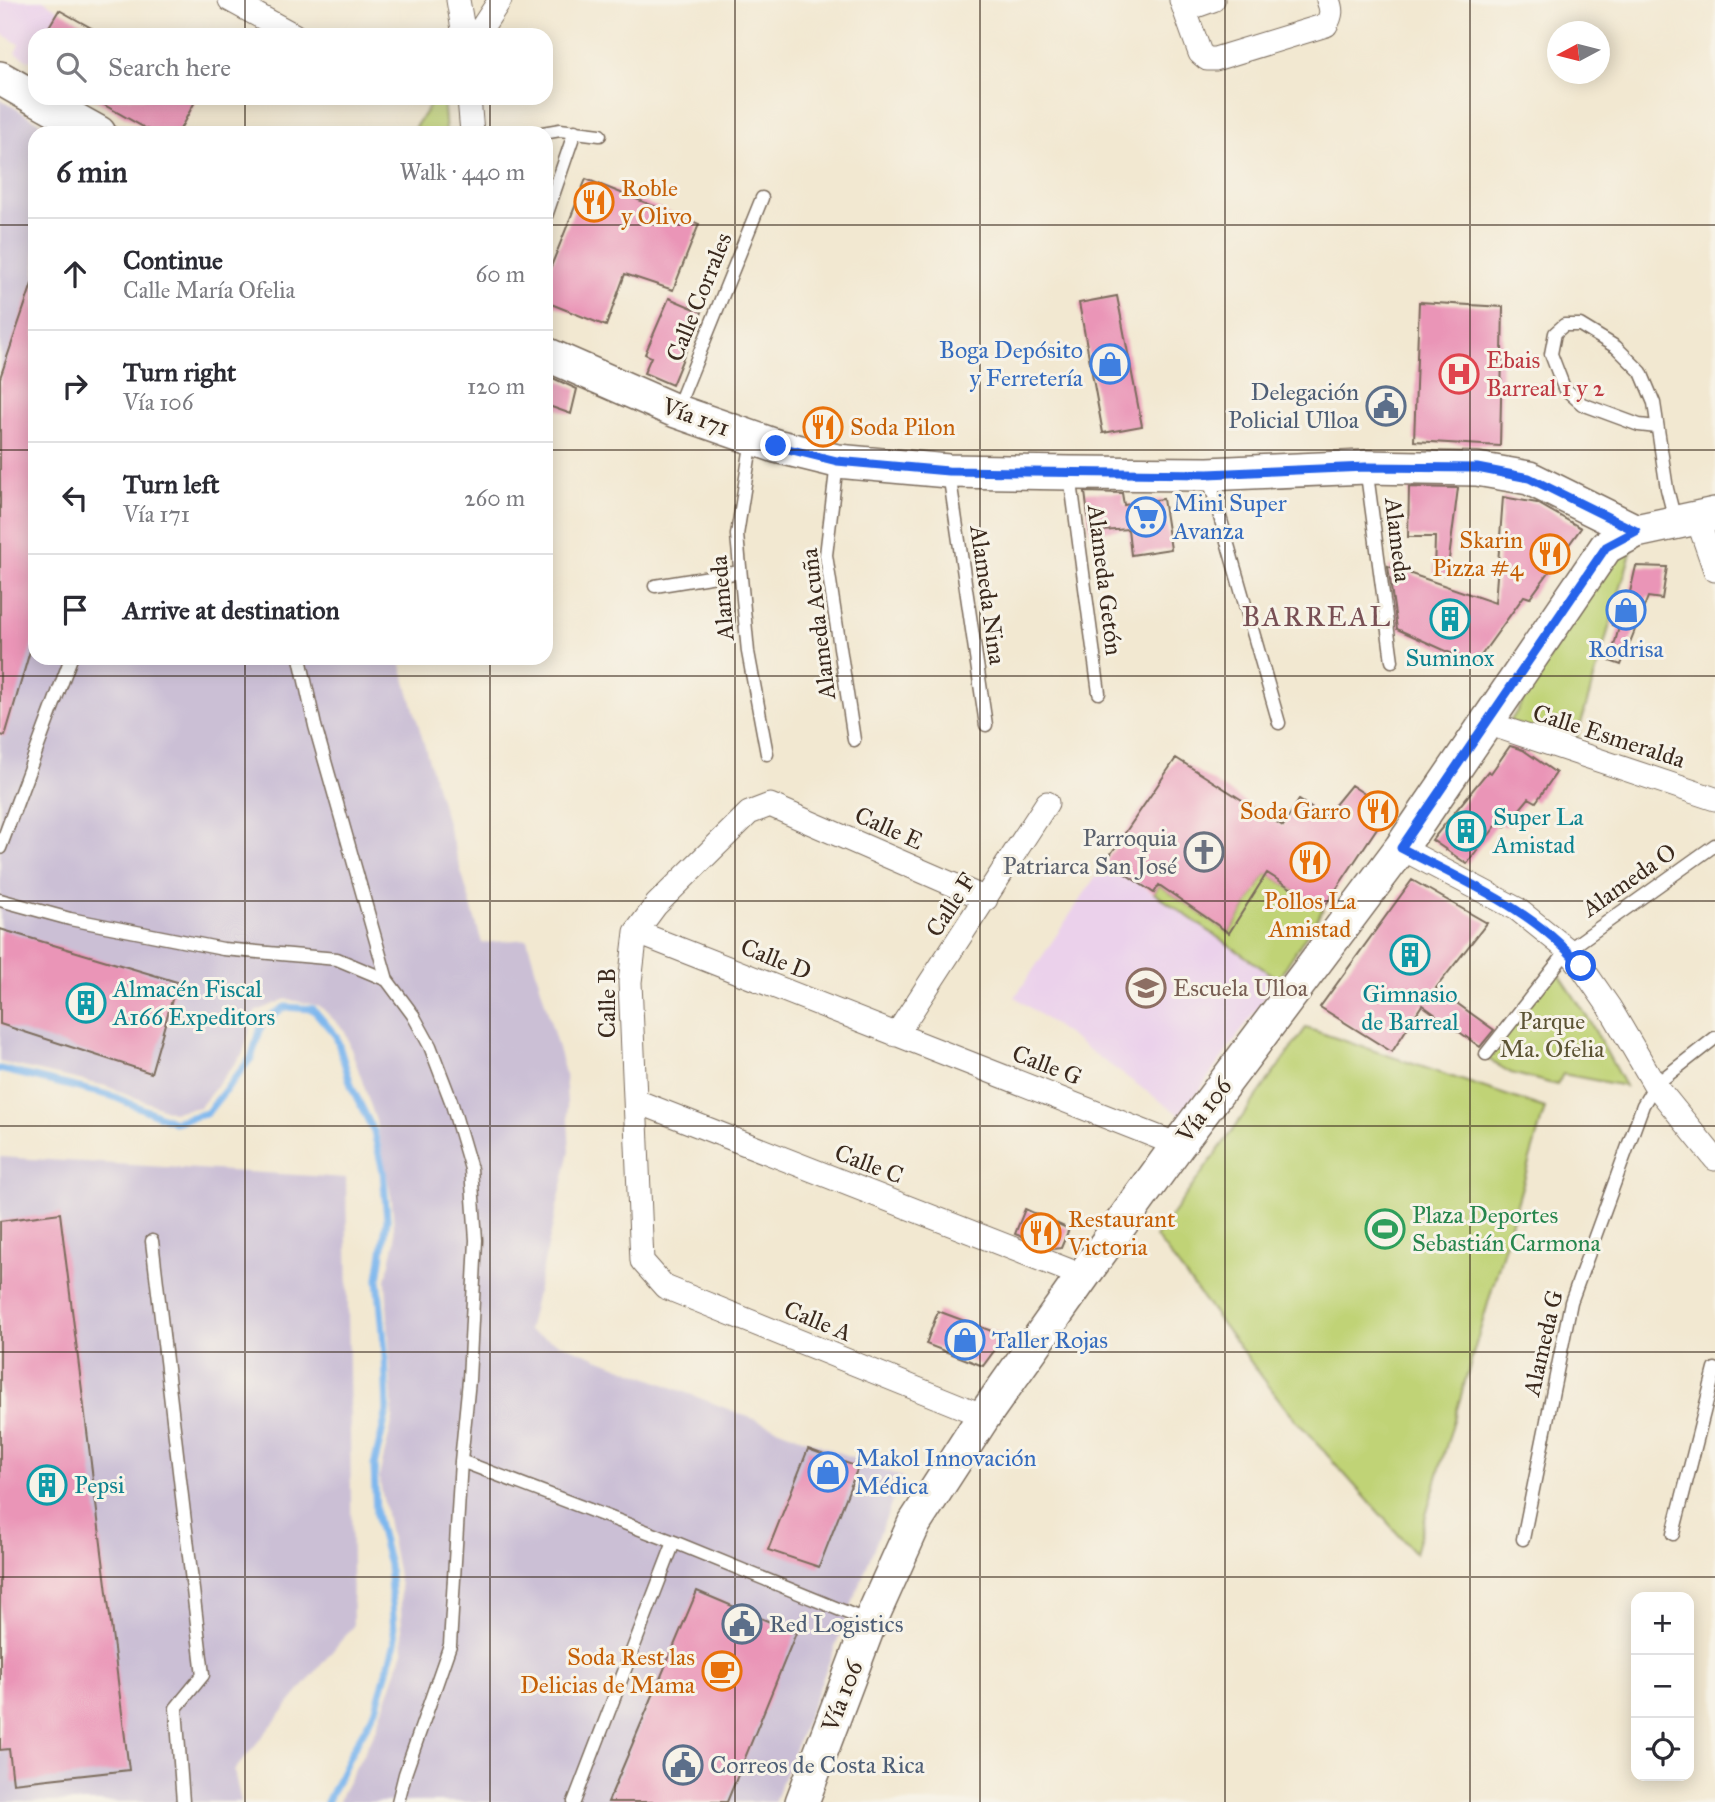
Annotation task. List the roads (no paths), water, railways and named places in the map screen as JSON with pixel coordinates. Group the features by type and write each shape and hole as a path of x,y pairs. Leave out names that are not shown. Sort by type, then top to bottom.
{"main road":[{"path":"0,78 28,94"},
{"path":"48,105 86,126"},
{"name":"Vía 171","path":"553,354 676,411 776,446 837,461 948,471 1070,473 1208,474 1366,467 1477,468 1529,478 1636,531"},
{"name":"Vía 106","path":"802,1802 870,1622 914,1524 984,1416 1178,1145 1401,848 1606,547 1636,531 1696,518"}],"street":[{"path":"230,0 281,28"},
{"path":"458,0 463,28"},
{"path":"482,28 500,0"},
{"path":"1213,0 1183,5 1200,52 1207,59 1215,59 1326,24 1331,17 1328,0"},
{"path":"470,105 471,126"},
{"path":"1696,518 1715,570"},
{"name":"Calle Esmeralda","path":"1487,723 1715,799"},
{"name":"Calle F","path":"896,1035 1047,803"},
{"name":"Calle E","path":"636,932 656,905 749,813 770,805 986,899"},
{"path":"1401,848 1517,909 1568,950 1610,1008 1655,1084 1715,1159"},
{"name":"Calle D","path":"636,932 896,1035"},
{"name":"Calle B","path":"636,932 630,982 642,1261"},
{"name":"Calle G","path":"896,1035 1178,1145"},
{"name":"Calle C","path":"636,1101 1083,1276"},
{"name":"Calle A","path":"642,1261 665,1287 984,1416"}],"lane":[{"path":"553,131 600,135"},
{"path":"553,195 575,131"},
{"name":"Calle Corrales","path":"676,411 762,198"},
{"path":"1657,427 1639,425 1582,404 1564,388 1551,354 1555,333 1564,324 1580,325 1616,347 1640,372 1654,403 1667,489 1696,518"},
{"name":"Alameda","path":"752,438 737,536 748,652 767,754"},
{"name":"Alameda Acuña","path":"837,461 826,555 854,740"},
{"name":"Alameda","path":"1366,467 1392,661"},
{"name":"Alameda Nina","path":"948,471 986,725"},
{"name":"Alameda Getón","path":"1070,473 1099,693"},
{"path":"1208,474 1279,723"},
{"path":"655,586 740,572"},
{"path":"0,848 68,665"},
{"path":"302,665 315,726 387,979 413,1015 429,1046 451,1101 471,1169 475,1240 469,1380 461,1461 450,1645 405,1774 398,1802"},
{"name":"Alameda O","path":"1486,1054 1568,950 1715,845"},
{"path":"0,900 70,919 223,949 337,959 387,979"},
{"path":"1655,1084 1715,1038"},
{"name":"Alameda G","path":"1523,1539 1571,1302 1643,1105 1655,1084"},
{"path":"152,1241 203,1675 176,1708 183,1802"},
{"path":"1673,1534 1715,1369"},
{"path":"461,1461 674,1542 870,1622"},
{"path":"575,1802 674,1542"}],"waterway":[{"path":"0,1069 112,1096 174,1122 207,1113 251,1058 263,1021 285,1007 313,1009 336,1036 352,1088 374,1132 383,1171 387,1219 378,1279 387,1411 374,1466 376,1514 389,1565 395,1643 376,1709 327,1802"}],"place":[{"name":"Roble y Olivo","path":"594,202"},
{"name":"Boga Depósito y Ferretería","path":"1110,364"},
{"name":"Ebais Barreal 1 y 2","path":"1459,374"},
{"name":"Delegación Policial Ulloa","path":"1386,406"},
{"name":"Soda Pilon","path":"823,427"},
{"name":"Mini Super Avanza","path":"1146,517"},
{"name":"Skarin Pizza #4","path":"1550,554"},
{"name":"Rodrisa","path":"1626,610"},
{"name":"Suminox","path":"1450,619"},
{"name":"Soda Garro","path":"1378,811"},
{"name":"Super La Amistad","path":"1466,831"},
{"name":"Parroquia Patriarca San José","path":"1204,852"},
{"name":"Pollos La Amistad","path":"1310,862"},
{"name":"Gimnasio de Barreal","path":"1410,955"},
{"name":"Escuela Ulloa","path":"1146,988"},
{"name":"Almacén Fiscal A166 Expeditors","path":"86,1003"},
{"name":"Plaza Deportes Sebastián Carmona","path":"1385,1229"},
{"name":"Restaurant Victoria","path":"1041,1233"},
{"name":"Taller Rojas","path":"965,1340"},
{"name":"Makol Innovación Médica","path":"828,1472"},
{"name":"Pepsi","path":"47,1485"},
{"name":"Red Logistics","path":"742,1624"},
{"name":"Soda Rest las Delicias de Mama","path":"722,1671"},
{"name":"Correos de Costa Rica","path":"683,1765"}],"district":[{"name":"BARREAL","path":"1317,616"}],"park label":[{"name":"Parque Ma. Ofelia","path":"1552,1035"}]}
